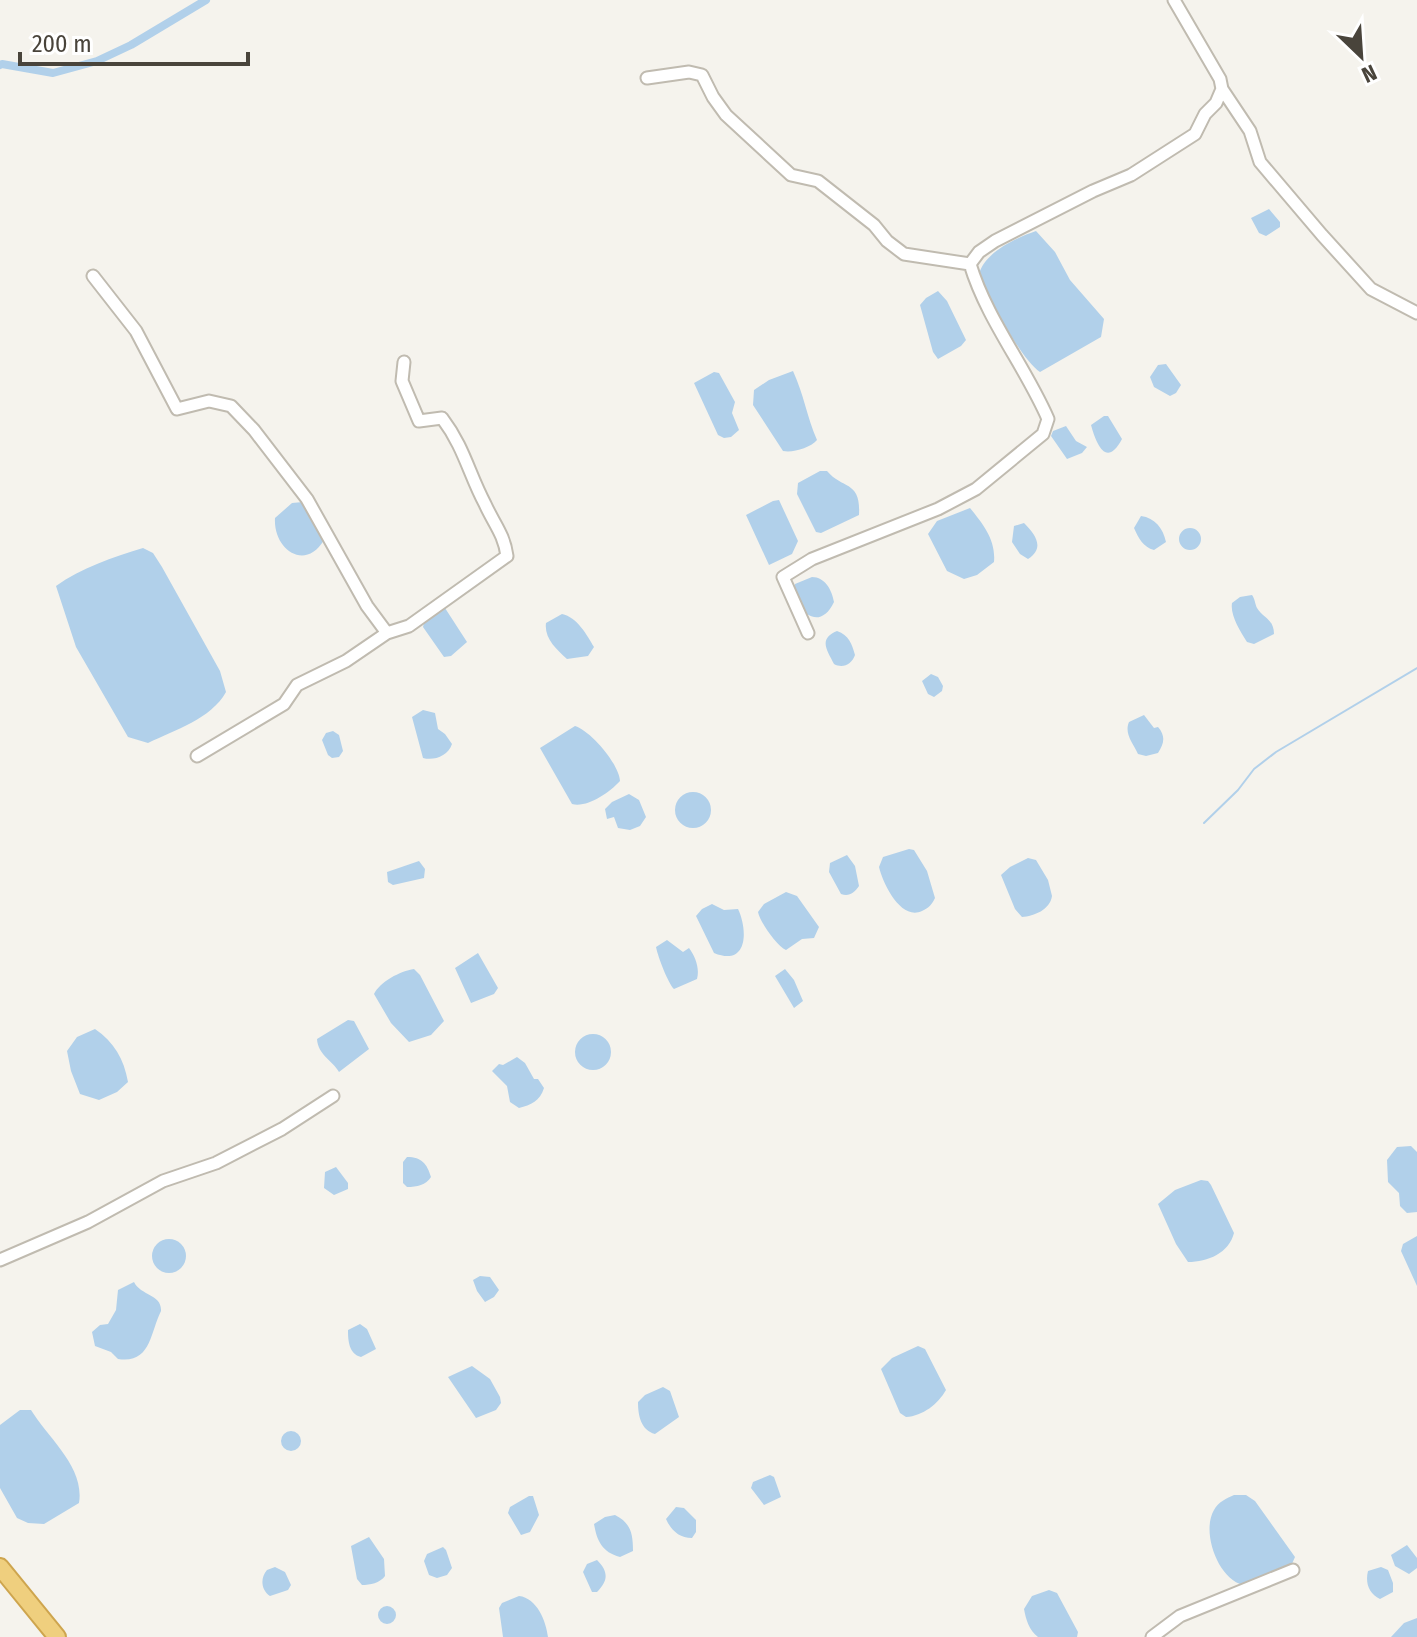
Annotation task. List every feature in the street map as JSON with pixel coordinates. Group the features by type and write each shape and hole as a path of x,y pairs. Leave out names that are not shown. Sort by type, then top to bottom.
{"highway":[{"path":"0,1567 57,1637"}],"street":[{"path":"1174,0 1220,79 1222,89 1250,131 1260,162 1371,289 1417,313"},
{"path":"647,78 689,72 702,75 726,115 791,175 818,181 874,225 887,241 904,254 970,264"},
{"path":"970,264 979,252 995,241 1131,175 1195,134 1222,89"},
{"path":"808,633 783,577 812,559 938,509 976,489 1043,434 1048,419 1037,392 991,314 970,264"},
{"path":"93,276 136,331 177,409 209,401 231,406 254,430 307,499 367,606 387,633"},
{"path":"197,756 284,704 297,685 346,661 387,633 409,626 507,556 504,538 484,503 457,438 442,418 419,421 402,381 404,362"},
{"path":"0,1260 88,1222 163,1181 216,1163 282,1129 333,1096"},
{"path":"1152,1637 1180,1616 1293,1570"}],"water":[{"path":"1269,209 1280,222 1280,227 1266,236 1259,233 1251,218"},
{"path":"1036,231 1055,252 1070,280 1104,319 1101,337 1040,372 1023,354 997,312 979,274 994,253"},
{"path":"938,291 947,301 966,340 938,359 933,352 920,305"},
{"path":"1166,364 1181,385 1170,396 1154,387 1150,377 1158,365"},
{"path":"793,371 817,440 806,448 783,451 753,405 754,390 769,380"},
{"path":"714,372 719,373 735,402 732,413 739,430 731,437 718,435 694,383"},
{"path":"1108,416 1122,439 1111,452 1102,450 1091,425"},
{"path":"1066,426 1076,441 1087,447 1082,453 1067,459 1051,436 1053,431"},
{"path":"820,471 827,471 850,487 859,504 859,515 821,533 816,532 797,494 798,483"},
{"path":"779,500 798,541 792,554 769,565 746,515"},
{"path":"303,502 324,540 316,550 300,555 292,553 279,539 275,518 292,503"},
{"path":"970,508 991,539 994,562 977,575 964,579 947,571 928,534 937,521"},
{"path":"1141,516 1154,521 1165,537 1166,542 1154,550 1142,542 1134,528"},
{"path":"1024,523 1037,541 1036,550 1028,559 1012,542 1014,526"},
{"path":"1186,528 1194,528 1201,539 1194,550 1186,550 1179,543 1179,535"},
{"path":"143,548 153,553 162,567 220,671 226,692 202,717 148,743 128,737 76,647 56,586 98,564"},
{"path":"812,577 824,582 834,602 828,611 815,617 803,610 795,594 795,584"},
{"path":"1252,595 1257,608 1272,625 1274,634 1254,644 1244,638 1232,608 1232,603 1240,597"},
{"path":"445,608 467,642 451,656 444,657 423,627 425,619 436,610"},
{"path":"562,614 577,623 588,637 594,647 588,656 567,659 552,643 546,623"},
{"path":"837,631 849,640 855,655 844,666 834,664 826,645 831,634"},
{"path":"931,674 938,677 943,686 934,697 928,694 922,681"},
{"path":"423,710 435,713 438,729 452,744 447,752 436,758 423,758 412,717"},
{"path":"1144,715 1154,728 1161,730 1163,737 1158,753 1146,756 1138,754 1128,731 1129,722"},
{"path":"575,726 589,734 603,749 615,766 620,781 598,798 578,805 572,804 540,748"},
{"path":"333,731 339,735 343,751 339,757 332,758 322,740 326,733"},
{"path":"693,792 706,797 711,810 706,823 693,828 680,823 675,810 680,797"},
{"path":"629,794 639,800 646,817 640,826 630,830 618,828 614,817 607,819 605,809"},
{"path":"914,850 927,871 935,898 927,909 914,913 894,899 879,867 883,857"},
{"path":"847,855 855,866 859,886 846,895 841,894 829,872 830,863"},
{"path":"1028,858 1036,860 1048,880 1052,896 1041,911 1022,917 1015,909 1001,875"},
{"path":"419,861 425,869 424,878 393,885 388,882 387,872"},
{"path":"786,892 797,896 819,927 814,938 802,939 786,950 769,933 758,912 764,904"},
{"path":"712,904 724,910 738,909 744,936 739,951 734,955 714,953 696,916"},
{"path":"667,940 683,952 689,948 697,966 697,979 674,989 656,947"},
{"path":"478,953 498,988 494,994 471,1003 455,968"},
{"path":"414,969 444,1021 431,1035 409,1042 391,1023 374,994 391,978"},
{"path":"785,969 794,980 803,1001 794,1008 775,976"},
{"path":"348,1020 354,1021 369,1049 339,1072 323,1053 317,1039"},
{"path":"95,1029 117,1052 128,1082 117,1092 99,1100 80,1094 67,1051 77,1037"},
{"path":"593,1034 606,1039 611,1052 606,1065 593,1070 580,1065 575,1052 580,1039"},
{"path":"517,1057 544,1088 534,1102 519,1108 510,1102 507,1086 492,1071 499,1064"},
{"path":"1411,1146 1417,1152 1417,1212 1407,1213 1400,1206 1399,1193 1388,1182 1387,1160 1397,1147"},
{"path":"407,1157 417,1158 426,1165 431,1177 427,1182 411,1187 403,1183 403,1162"},
{"path":"336,1167 348,1183 348,1189 334,1195 324,1188 325,1172"},
{"path":"1201,1180 1211,1185 1234,1233 1228,1246 1217,1255 1188,1262 1158,1204 1175,1190"},
{"path":"1417,1236 1417,1286 1401,1251 1403,1244"},
{"path":"169,1239 181,1244 186,1256 181,1268 169,1273 157,1268 152,1256 157,1244"},
{"path":"480,1276 490,1277 499,1290 485,1302 473,1280"},
{"path":"134,1282 158,1301 161,1311 143,1352 137,1357 118,1359 111,1352 95,1346 92,1332 100,1325 108,1324 116,1310 118,1290"},
{"path":"360,1324 367,1329 376,1349 361,1357 352,1350 348,1334 348,1330"},
{"path":"918,1346 925,1349 946,1390 929,1408 906,1417 900,1413 881,1369 892,1358"},
{"path":"472,1366 490,1379 501,1403 496,1410 476,1418 448,1377"},
{"path":"663,1387 670,1391 679,1417 655,1434 641,1422 638,1402 645,1395"},
{"path":"20,1410 31,1410 64,1454 79,1490 79,1503 44,1524 28,1523 17,1518 0,1488 0,1425"},
{"path":"291,1431 298,1434 301,1441 298,1448 291,1451 284,1448 281,1441 284,1434"},
{"path":"770,1475 774,1477 781,1497 764,1505 751,1488 753,1482"},
{"path":"1234,1495 1246,1495 1255,1501 1295,1557 1291,1566 1243,1585 1226,1574 1214,1554 1210,1519 1218,1505"},
{"path":"533,1496 539,1515 530,1532 521,1535 508,1513 510,1507"},
{"path":"676,1507 684,1508 696,1520 696,1532 692,1538 679,1535 668,1523 666,1519"},
{"path":"615,1515 628,1525 632,1539 633,1551 620,1557 601,1545 594,1524"},
{"path":"369,1537 384,1559 385,1576 375,1583 362,1585 357,1579 351,1546"},
{"path":"1407,1545 1417,1558 1417,1568 1409,1574 1395,1566 1391,1555"},
{"path":"443,1547 452,1568 447,1575 437,1578 429,1575 424,1561 427,1554"},
{"path":"597,1560 606,1576 601,1588 592,1592 583,1572 587,1564"},
{"path":"275,1567 285,1572 291,1585 288,1590 270,1596 262,1580 267,1570"},
{"path":"1381,1567 1388,1570 1393,1592 1380,1599 1371,1591 1367,1580 1368,1571"},
{"path":"1049,1590 1057,1593 1078,1632 1077,1637 1038,1637 1030,1628 1024,1609 1032,1596"},
{"path":"519,1596 536,1606 548,1637 503,1637 499,1608 502,1603"},
{"path":"383,1606 391,1606 396,1615 394,1622 383,1624 378,1619 378,1611"},
{"path":"1417,1618 1417,1637 1391,1637 1404,1623"}],"waterway":[{"path":"0,65 53,73 97,61 131,45 206,0"},
{"path":"1204,823 1238,790 1254,769 1276,752 1417,668"}]}
